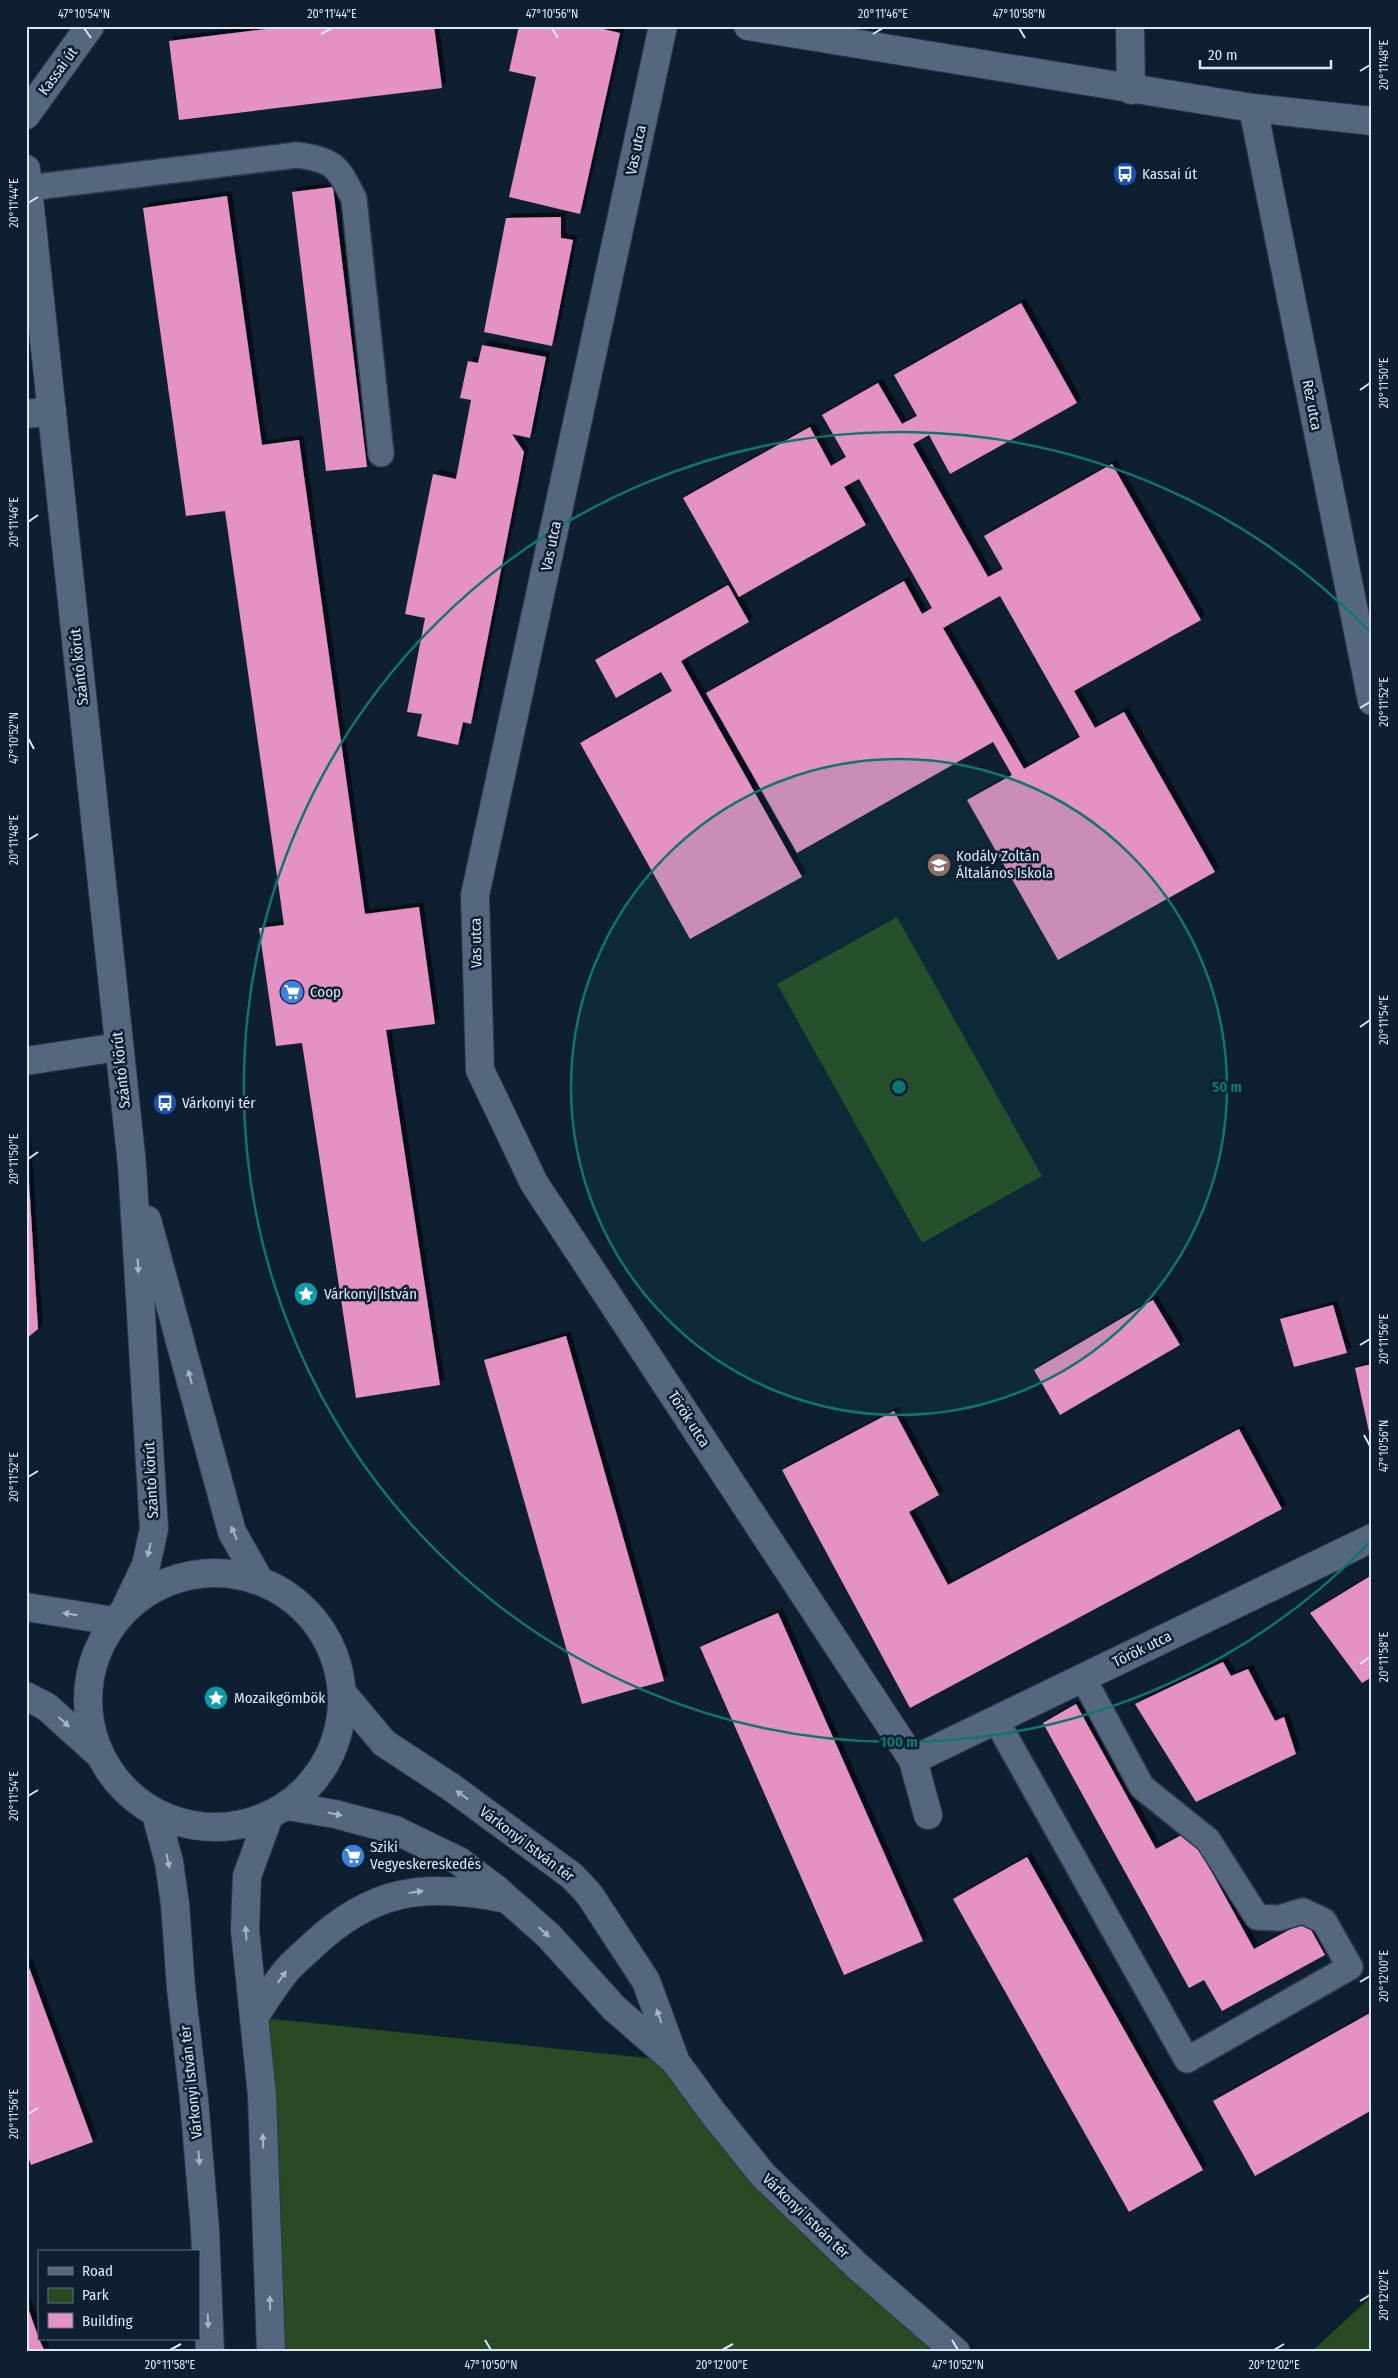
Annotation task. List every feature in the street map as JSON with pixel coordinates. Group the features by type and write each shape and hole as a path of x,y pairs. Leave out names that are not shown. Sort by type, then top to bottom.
{"street":[{"name":"Kassai út","path":"26,115 90,26"},
{"name":"Vas utca","path":"480,1070 475,895 663,26"},
{"path":"748,26 1131,90 1252,108 1372,121"},
{"path":"1130,26 1131,90"},
{"name":"Réz utca","path":"1252,108 1372,701"},
{"name":"Szántó körút","path":"27,178 39,412 132,1165 154,1530 146,1565 93,1662 88,1709 99,1754"},
{"path":"26,1061 118,1047"},
{"name":"Török utca","path":"480,1070 534,1183 913,1760 928,1815"},
{"name":"Szántó körút","path":"132,1165 232,1532 256,1576"},
{"name":"Török utca","path":"913,1760 1372,1538"},
{"path":"26,1607 120,1615 159,1585 199,1573 256,1576 280,1590 312,1617 334,1653 343,1694 338,1737 318,1776 278,1811 231,1827 193,1826 156,1814 122,1788 99,1754 47,1706 26,1696"},
{"name":"Várkonyi István tér","path":"343,1694 384,1743 451,1788 572,1876 590,1894 646,1981 675,2061"},
{"path":"271,2352 262,2095 245,1930 247,1876 278,1811"},
{"name":"Várkonyi István tér","path":"278,1811 335,1814 395,1830 459,1861 508,1900 549,1936 614,2008 675,2061 713,2113 763,2175 856,2266 956,2352"},
{"name":"Várkonyi István tér","path":"156,1814 169,1862 175,1904 181,1988 194,2100 205,2230 210,2352"},
{"path":"254,2017 288,1969 329,1930 372,1902 417,1891 467,1891 508,1900"}],"lane":[{"path":"27,178 297,155 324,159 343,176 354,199 381,454"},
{"path":"996,1720 1187,2060 1350,1967 1324,1921 1303,1911 1279,1918 1258,1917 1208,1840 1142,1787 1083,1678"}],"green space":[{"path":"897,917 1042,1176 922,1243 777,984"},
{"path":"254,2017 675,2061 713,2113 956,2352 271,2352"},
{"path":"1372,2296 1372,2352 1311,2352"}],"building":[{"path":"291,26 434,26 442,88 179,120 169,41"},
{"path":"519,26 590,26 620,33 580,214 509,197 536,77 509,71"},
{"path":"333,187 367,467 326,471 292,192"},
{"path":"227,196 262,445 299,440 365,914 419,907 435,1024 386,1030 440,1385 356,1398 302,1043 276,1046 259,928 284,925 225,511 186,516 143,208"},
{"path":"561,217 561,238 573,240 552,346 484,332 506,218"},
{"path":"1021,303 1077,403 950,474 929,435 913,444 988,577 1003,569 984,536 1112,464 1201,620 1074,691 1095,728 1124,712 1215,872 1058,960 967,800 1012,775 993,742 797,853 706,693 904,581 922,614 932,608 859,479 844,487 866,525 739,597 683,498 810,427 831,466 846,457 822,415 878,383 902,424 917,416 894,375","holes":["1000,596 1080,737 1024,769 943,628"]},
{"path":"482,345 546,357 530,438 512,434 524,452 471,724 463,722 458,745 417,736 422,714 407,712 425,618 405,614 433,474 456,479 471,400 460,398 468,361 478,363"},
{"path":"728,585 749,622 681,661 802,877 690,939 580,743 672,691 661,672 616,698 595,660"},
{"path":"26,1132 38,1329 26,1339"},
{"path":"1153,1300 1180,1345 1060,1415 1034,1370"},
{"path":"1333,1305 1347,1353 1294,1367 1280,1319"},
{"path":"566,1336 664,1681 582,1704 484,1360"},
{"path":"1372,1364 1372,1440 1371,1441 1355,1368"},
{"path":"894,1411 939,1495 909,1512 948,1585 1239,1429 1282,1509 910,1708 782,1470"},
{"path":"1372,1575 1372,1677 1362,1683 1310,1613"},
{"path":"778,1613 923,1941 844,1975 700,1647"},
{"path":"1223,1662 1231,1676 1248,1669 1275,1721 1284,1717 1296,1754 1196,1802 1135,1704"},
{"path":"1076,1704 1156,1849 1189,1831 1254,1949 1306,1921 1325,1955 1222,2011 1204,1980 1189,1988 1043,1723"},
{"path":"1027,1857 1203,2170 1129,2212 953,1899"},
{"path":"26,1959 93,2142 31,2165 26,2151"},
{"path":"1372,2012 1372,2110 1255,2176 1213,2101"},
{"path":"26,2302 38,2340 45,2352 26,2352"}],"place":[{"name":"Kassai út","path":"1125,174"},
{"name":"Kodály Zoltán Általános Iskola","path":"939,865"},
{"name":"Coop","path":"292,992"},
{"name":"Várkonyi tér","path":"165,1103"},
{"name":"Várkonyi István","path":"306,1294"},
{"name":"Mozaikgömbök","path":"216,1698"},
{"name":"Sziki Vegyeskereskedés","path":"353,1856"}]}
